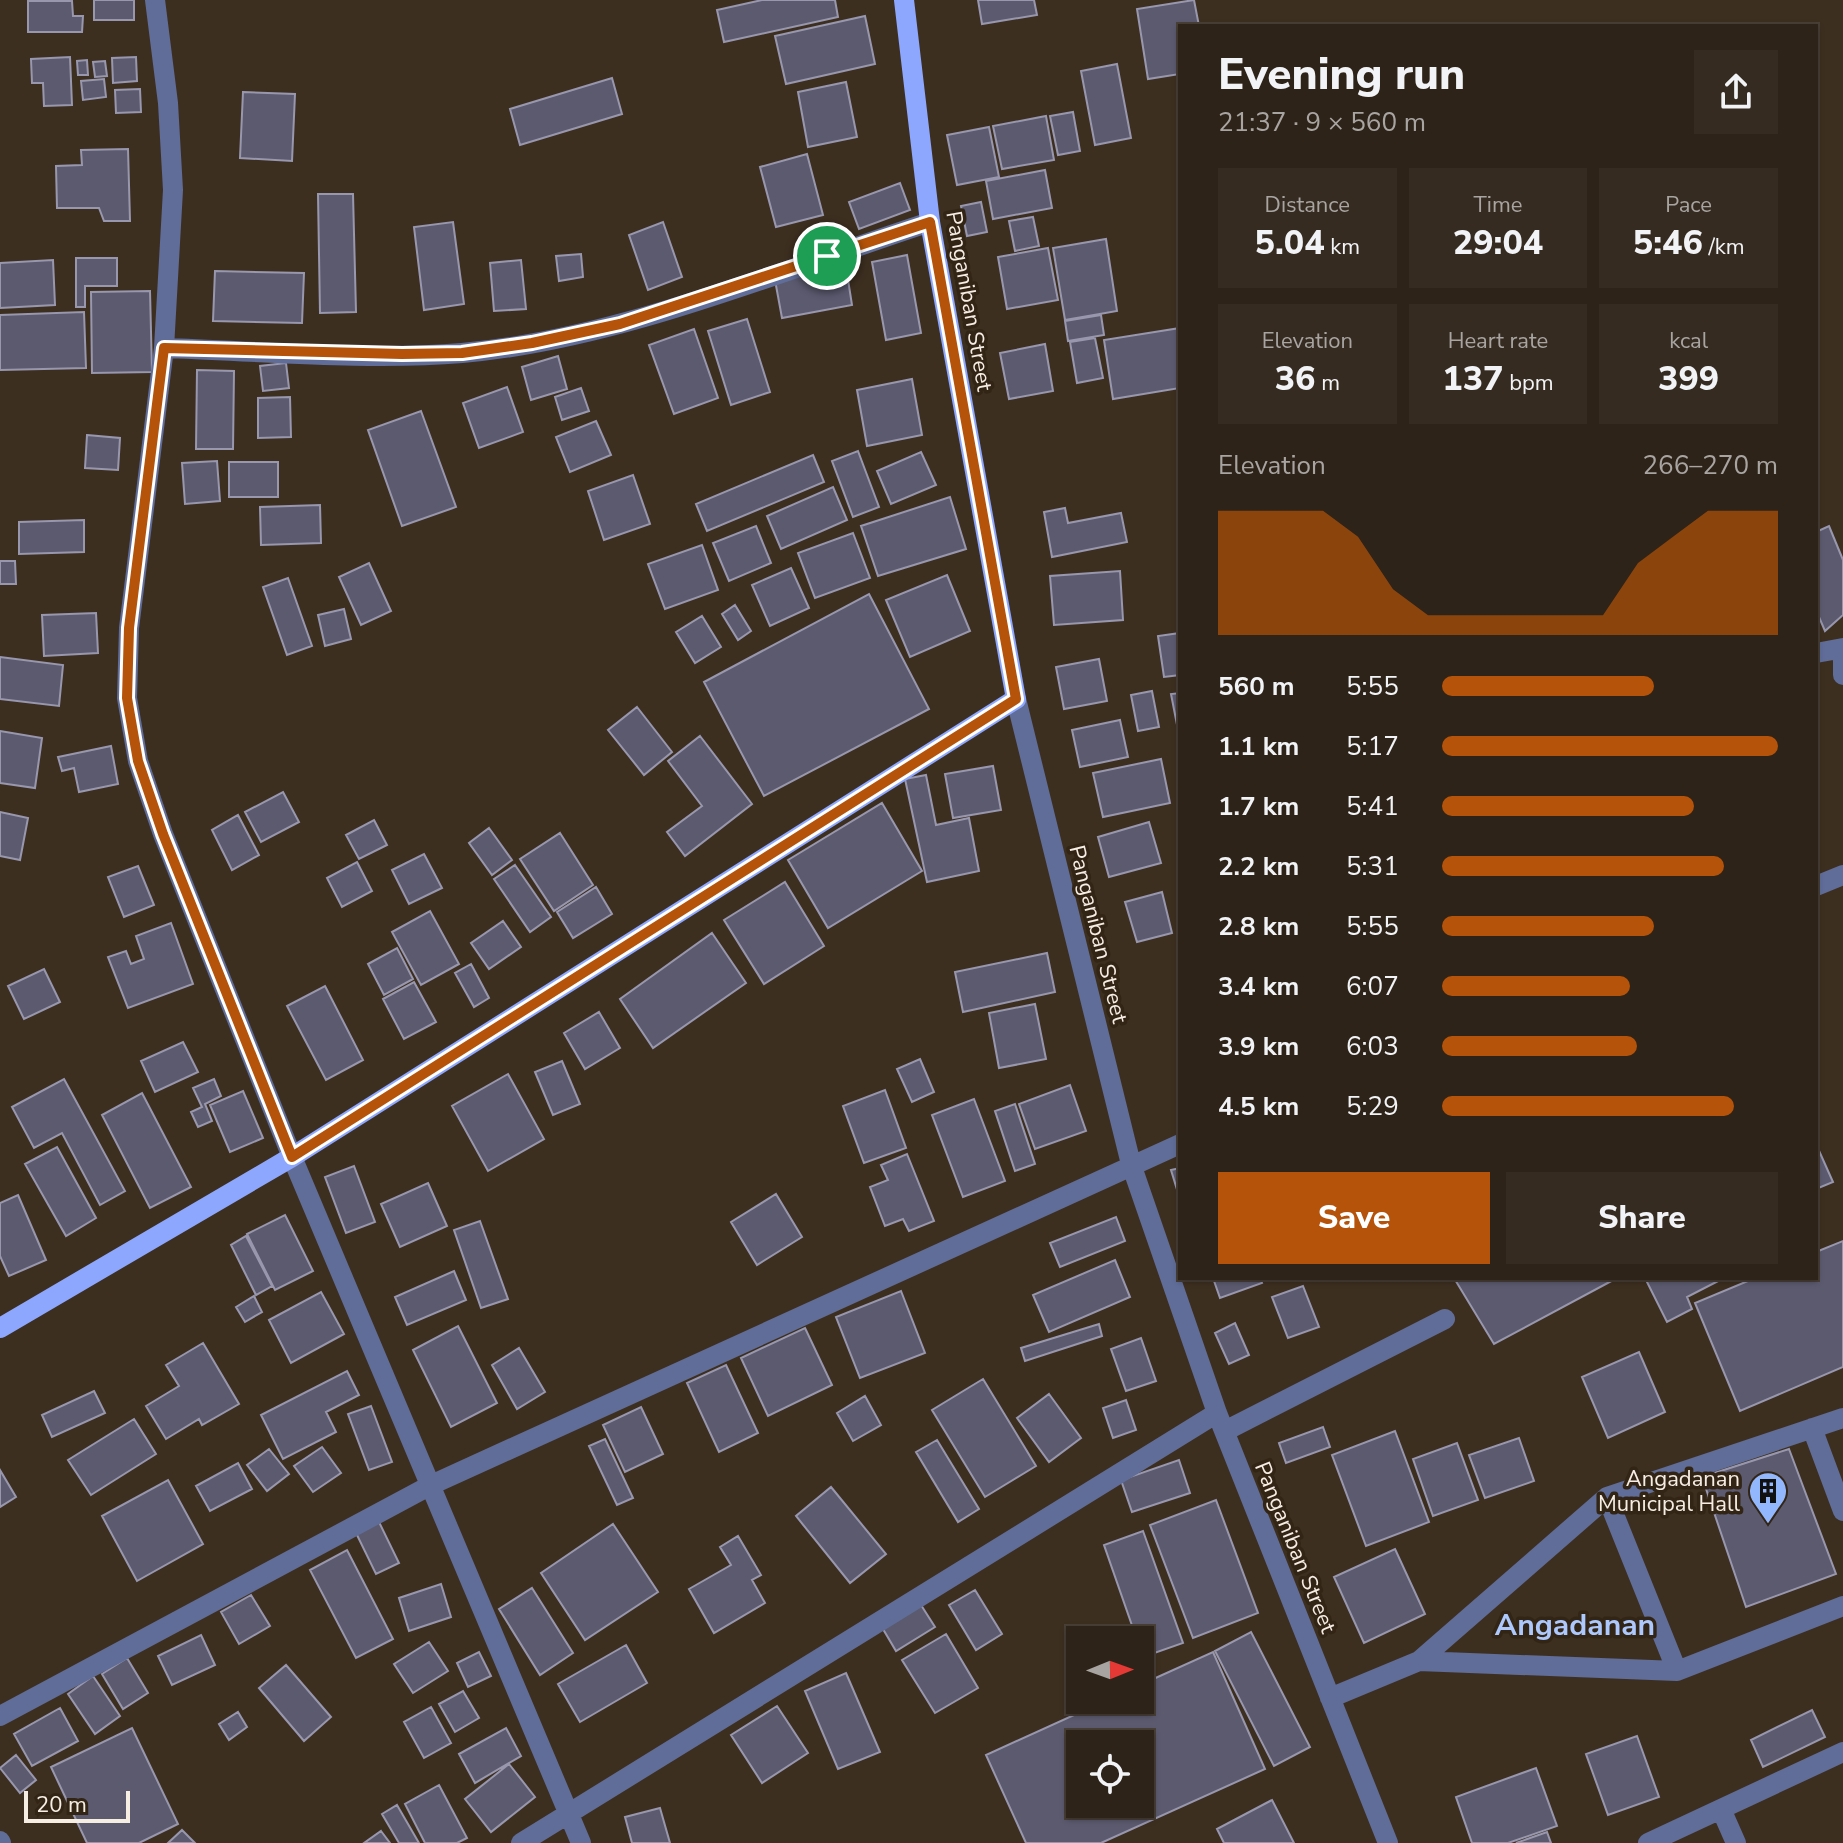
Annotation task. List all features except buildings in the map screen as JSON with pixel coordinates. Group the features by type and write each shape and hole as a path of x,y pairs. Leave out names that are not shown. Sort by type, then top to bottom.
{"main road":[{"name":"Panganiban Street","path":"904,0 930,222 1016,699"},
{"path":"0,1328 292,1157 1016,699"}],"street":[{"path":"155,0 168,103 173,190 164,348 129,628 127,698 138,761 163,834 292,1157 581,1843"},
{"path":"164,348 402,354 462,353 532,343 620,324 930,222"},
{"path":"1818,653 1843,651 1843,675"},
{"name":"Panganiban Street","path":"1016,699 1131,1164 1221,1422 1388,1843"},
{"path":"1818,885 1843,875"},
{"path":"0,1716 431,1485 1178,1145"},
{"path":"521,1843 933,1586 1221,1422 1445,1319"},
{"path":"1330,1698 1419,1661 1607,1497 1843,1418"},
{"path":"1812,1428 1843,1511"},
{"path":"1607,1497 1677,1671"},
{"path":"1419,1661 1677,1671 1843,1606"},
{"path":"1648,1843 1841,1758"},
{"path":"1721,1809 1736,1843"}],"place":[{"name":"Angadanan Municipal Hall","path":"1768,1525"}],"district":[{"name":"Angadanan","path":"1575,1625"}],"route":[{"path":"930,222 1016,699 292,1157 163,834 138,761 127,698 129,628 164,348 462,353 532,343 620,324 827,256 930,222"}]}
